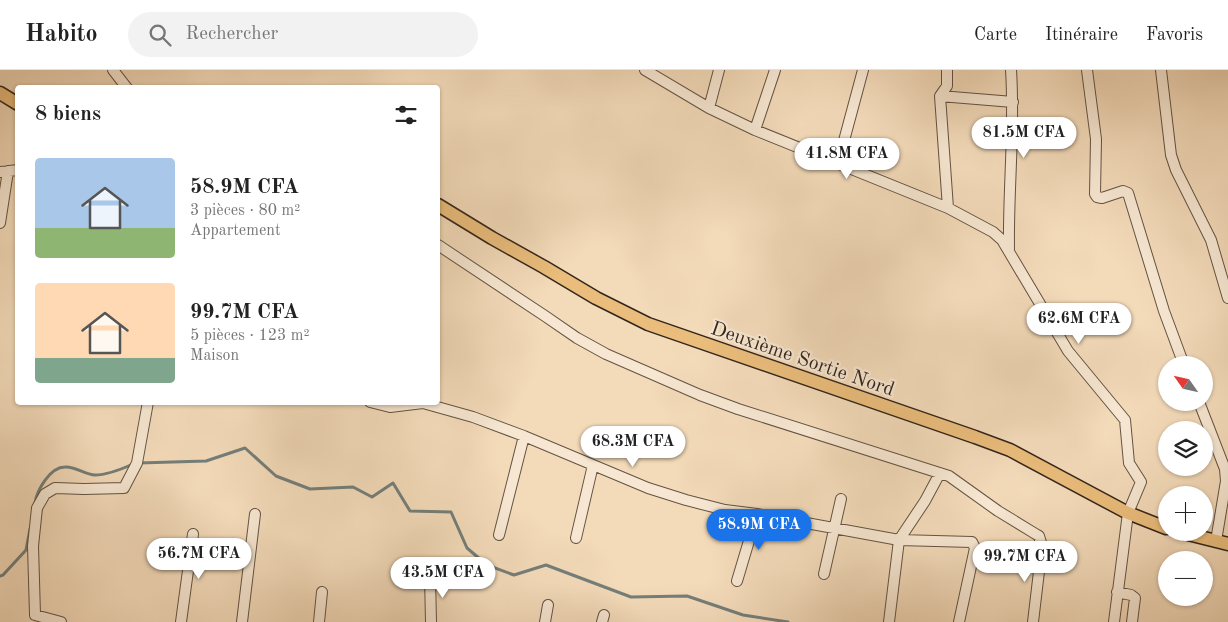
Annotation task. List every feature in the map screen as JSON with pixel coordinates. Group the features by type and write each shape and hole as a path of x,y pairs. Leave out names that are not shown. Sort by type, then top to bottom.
{"main road":[{"path":"0,93 15,102"},
{"name":"Deuxième Sortie Nord","path":"440,206 596,298 648,324 1010,450 1128,513 1158,525"}],"street":[{"path":"113,70 125,85"},
{"path":"645,70 709,108 755,130 948,208 992,232 1002,240 1068,350 1125,420 1129,463 1141,482 1128,513 1114,622"},
{"path":"709,108 719,70"},
{"path":"755,130 775,70"},
{"path":"838,163 863,70"},
{"path":"947,70 947,86 940,96 948,208"},
{"path":"1008,249 1013,102 1011,70"},
{"path":"1087,70 1096,139 1095,194 1097,197 1102,198 1123,191 1128,193 1164,311 1181,356"},
{"path":"1161,70 1171,155 1176,170 1211,240 1228,298"},
{"path":"940,96 1013,102"},
{"path":"0,223 9,171"},
{"path":"440,246 577,338 606,354 738,408 940,473 957,481 998,511 1039,536 1042,546 1033,622"},
{"path":"61,622 35,615 33,546 37,508 45,494 56,488 124,488 137,463 147,405"},
{"path":"382,405 390,407 406,405"},
{"path":"430,405 473,417 524,436 648,488 725,510 899,540 969,542 975,545 959,622"},
{"path":"1202,411 1225,469 1222,542"},
{"path":"499,536 524,436"},
{"path":"576,538 593,464"},
{"path":"889,622 899,540 925,501 940,473"},
{"path":"824,574 841,499"},
{"path":"242,622 254,514"},
{"path":"737,580 757,514"},
{"path":"181,622 193,534"},
{"path":"430,576 431,622"},
{"path":"319,622 322,592"},
{"path":"1117,592 1136,598 1132,622"},
{"path":"545,622 548,605"}],"waterway":[{"path":"139,463 206,461 245,448 276,476 310,489 353,487 372,497 393,483 410,511 451,512 467,548 487,565 514,575 546,565 631,597 687,596 743,615 788,622"},
{"path":"35,503 38,492 45,480 59,468 69,467 88,474 100,475 133,464"},
{"path":"0,576 26,550 30,529"}]}
